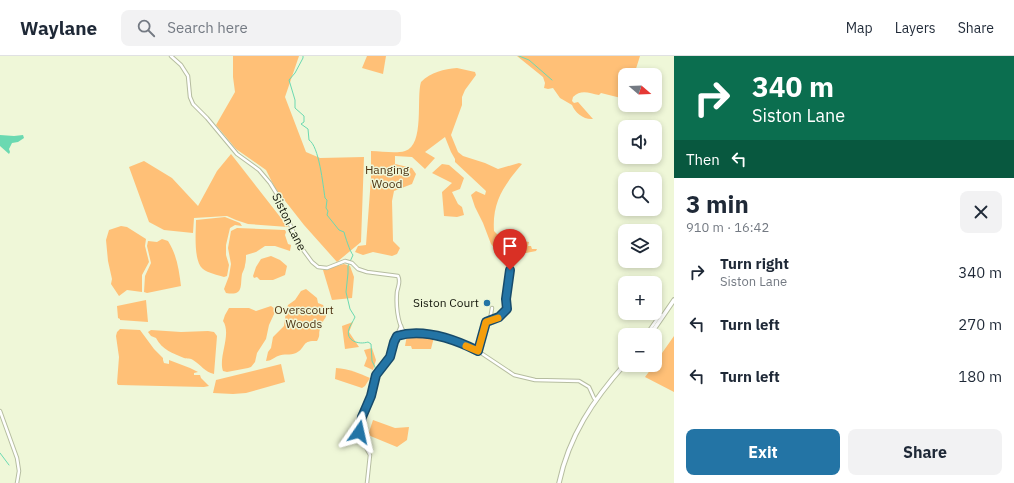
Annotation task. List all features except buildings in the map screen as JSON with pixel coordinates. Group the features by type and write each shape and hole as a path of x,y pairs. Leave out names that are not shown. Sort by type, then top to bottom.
{"main road":[{"path":"655,328 674,300"},
{"path":"559,483 565,457 571,443 597,398 618,372"}],"street":[{"name":"Siston Lane","path":"171,56 181,65 188,76 190,97 193,104 207,118 237,154 259,170 270,183 278,196 298,243 312,262 318,267 327,268 343,262 349,262 358,269 367,272 398,276 399,283 397,301 401,326"},
{"path":"478,351 486,322 499,317 507,309 506,299 510,270"},
{"path":"490,320 492,308"},
{"path":"651,328 660,315 664,316"},
{"path":"401,326 404,332 407,333"},
{"path":"367,483 370,455 360,438 360,425 364,410 371,396 376,375 390,357 394,342 401,326"},
{"path":"397,336 407,333 445,337 478,351 514,375 539,380 579,380 586,384 594,398 597,398"},
{"path":"0,411 17,458 19,471 17,483"}],"green space":[{"path":"233,56 299,56 285,97 306,152 320,158 364,157 361,242 337,262 304,225 275,188 266,170 236,149 216,125 235,92"},
{"path":"367,56 386,56 383,74 362,68"},
{"path":"517,56 640,56 636,68 618,68 618,97 601,93 599,95 585,92 579,93 573,97 572,101 574,103 578,102 593,119 583,117 573,108 572,105 560,98 553,88 544,88 545,83 543,77"},
{"name":"Hanging Wood","path":"457,68 475,72 476,75 465,90 462,97 462,105 451,135 458,152 463,156 498,169 519,163 522,164 500,194 495,211 494,231 504,241 507,255 503,258 491,244 471,195 476,191 485,195 486,191 455,162 445,137 425,152 435,158 425,169 412,157 395,156 395,164 412,168 416,174 412,184 394,191 392,201 393,241 400,248 397,254 392,256 373,252 363,255 355,252 358,246 366,245 371,178 371,151 401,152 411,147 418,131 421,82 438,72"},
{"path":"231,154 288,227 248,224 227,216 194,218 193,233 164,230 149,222 129,167 144,161 172,178 198,206 217,171"},
{"path":"442,164 449,165 464,178 460,189 452,192 458,204 462,207 464,215 457,217 444,216 442,192 452,183 432,173"},
{"path":"225,217 240,223 242,226 235,225 230,228 226,245 226,255 229,265 227,276 224,277 208,272 200,265 196,253 196,220"},
{"path":"121,226 127,227 146,239 145,246 149,262 142,275 142,292 127,290 119,296 111,284 112,279 108,261 106,240 109,230"},
{"path":"237,228 285,230 288,244 291,245 290,251 275,246 265,246 256,252 246,255 240,289 236,293 232,294 226,293 224,289 229,276 231,264 228,248 231,231"},
{"path":"162,239 168,241 174,252 181,286 147,293 144,292 145,276 151,263 147,246 148,241 157,242"},
{"path":"518,240 529,242 528,246 531,246 532,249 537,249 536,251 526,253 511,252 511,241"},
{"path":"271,256 280,260 287,266 285,275 273,280 260,280 257,277 254,278 253,276 256,267 261,259"},
{"path":"344,264 350,266 354,277 352,298 332,300 323,270"},
{"name":"Overscourt Woods","path":"306,289 317,298 318,303 323,305 326,313 317,341 306,343 296,353 280,355 266,361 273,337 284,326 288,305 295,300 301,291"},
{"path":"146,300 148,322 120,320 118,318 117,306"},
{"path":"271,306 275,309 275,312 269,325 266,339 257,353 255,362 248,368 227,372 223,371 222,359 226,332 223,321 229,308 249,308 256,311"},
{"path":"353,322 349,332 359,347 345,349 342,326"},
{"path":"120,329 140,330 154,349 163,358 164,363 169,364 169,360 198,372 194,373 194,375 200,375 209,386 118,385 119,357 116,336"},
{"path":"151,330 214,332 217,336 214,374 206,370 192,359 184,358 172,353 161,345 156,338 151,336 148,332"},
{"path":"407,335 434,337 431,349 412,349 411,346 405,346"},
{"path":"674,336 674,392 645,377 649,372 662,372 662,353"},
{"path":"372,348 376,360 373,370 364,366 367,358 364,350"},
{"path":"281,364 285,382 246,393 213,393 216,380"},
{"path":"336,368 345,369 370,378 362,388 335,379"},
{"path":"373,420 395,428 409,427 407,440 397,447 368,435"}],"shaded area":[{"path":"0,135 23,135 24,138 18,142 12,143 9,149 9,154 0,146"}],"waterway":[{"path":"303,56 295,73 289,80 295,100 295,108 304,116 304,122 301,124 308,129 309,140 318,158 325,198 327,200 327,215 339,230 344,232 353,255 348,266 346,292 350,309 355,317 349,329 349,337 357,342 368,342 371,344 372,361 376,372"},
{"path":"519,56 529,60 552,80"},
{"path":"0,453 9,465"}],"slow traffic":[{"path":"466,346 478,351 486,322 498,318"}],"place":[{"name":"Siston Court","path":"487,303"}],"route":[{"path":"359,432 364,410 371,396 376,375 390,357 397,336 407,333 445,337 478,351 486,322 499,317 507,309 506,299 510,270"}]}
